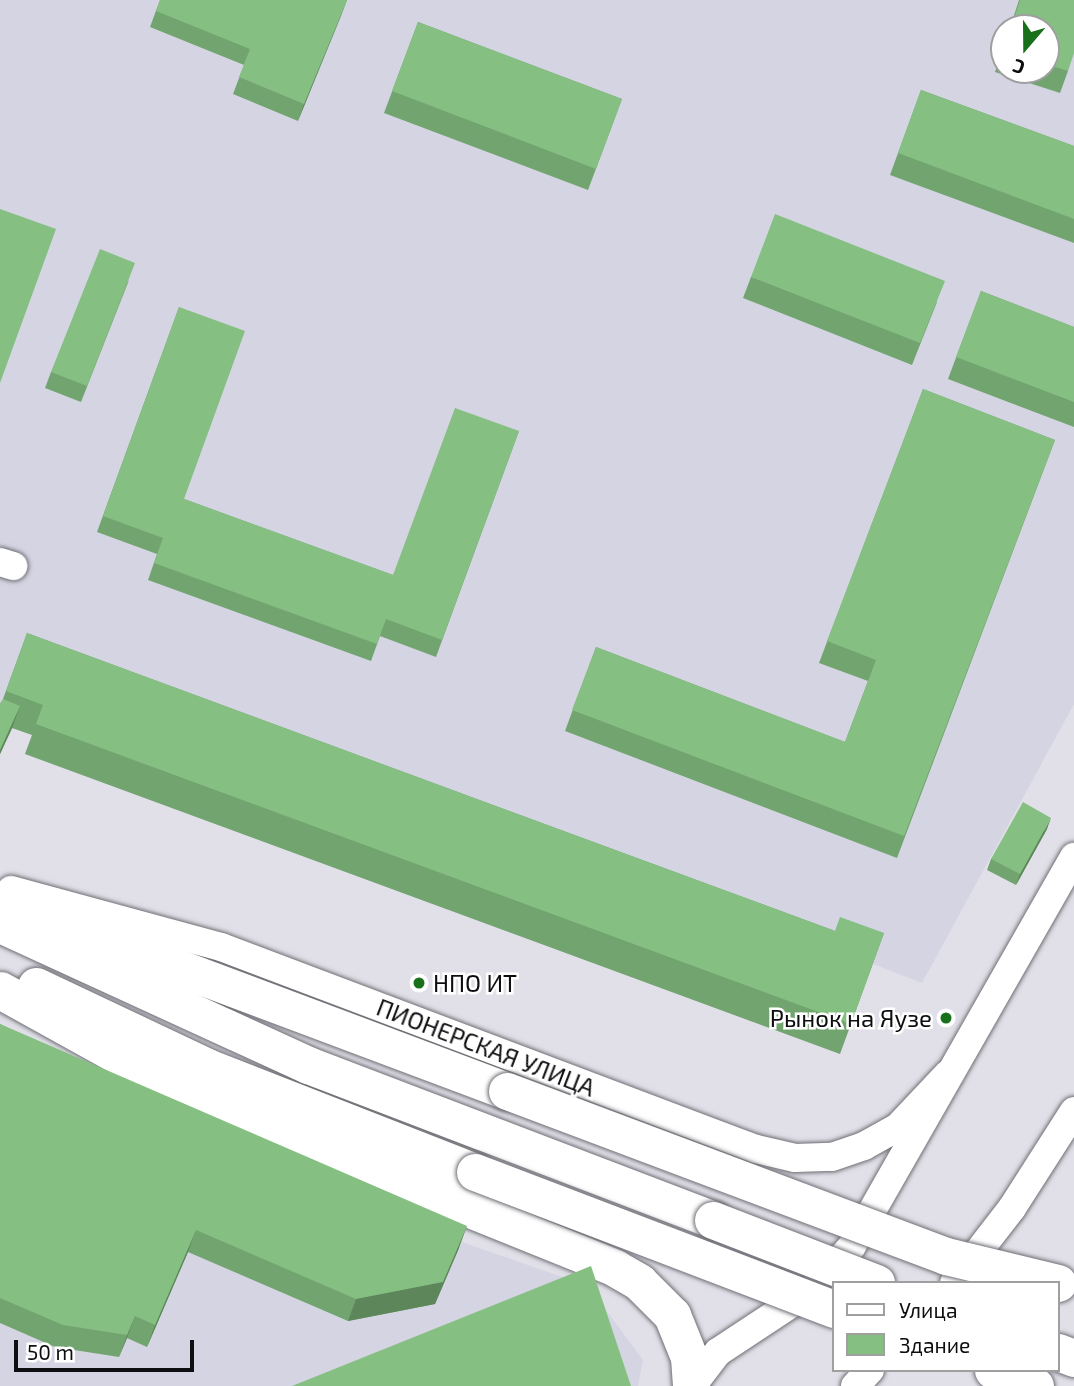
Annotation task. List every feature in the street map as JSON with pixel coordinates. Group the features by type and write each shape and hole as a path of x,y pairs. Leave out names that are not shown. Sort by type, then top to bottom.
{"main road":[{"name":"ПИОНЕРСКАЯ УЛИЦА","path":"0,901 507,1091 962,1273 1039,1281"},
{"path":"0,924 265,1047 871,1281"},
{"path":"0,970 206,1067 832,1308"},
{"path":"0,990 195,1098 615,1268 639,1282 672,1315 689,1357 692,1386"},
{"path":"998,1372 1035,1386"}],"street":[{"path":"692,1386 718,1352 812,1290 852,1246 948,1074 1064,887 1074,857"},
{"name":"ПИОНЕРСКАЯ УЛИЦА","path":"0,887 221,947 756,1149 794,1158 832,1157 864,1146 897,1128 948,1074"},
{"path":"962,1273 1012,1208 1074,1111"},
{"path":"855,1386 868,1372"}],"shaded area":[{"path":"0,0 1074,0 1074,704 922,983 873,964 840,1054 25,754 32,735 13,728 0,754"},
{"path":"0,1049 459,1248 462,1242 588,1286 643,1360 638,1386 0,1386"}],"building":[{"path":"160,0 347,0 304,104 239,77 250,49 156,11"},
{"path":"1020,0 1074,0 1074,53 1068,71 1060,68 1060,14 1016,14"},
{"path":"418,22 622,99 596,169 392,91"},
{"path":"921,90 1074,146 1074,219 898,153"},
{"path":"0,209 56,229 0,383"},
{"path":"775,214 945,281 920,343 751,277"},
{"path":"100,249 135,263 87,386 51,372"},
{"path":"981,291 1074,327 1074,402 956,357"},
{"path":"179,307 245,331 184,499 393,575 455,408 519,431 442,640 386,619 377,644 154,563 163,538 103,516"},
{"path":"923,389 1055,440 904,836 572,710 596,647 845,742 876,660 827,641"},
{"path":"27,633 835,931 840,917 884,933 851,1024 36,724 43,705 6,691"},
{"path":"3,699 20,706 0,750 0,704"},
{"path":"1023,802 1051,818 1020,874 991,859"},
{"path":"0,1024 467,1226 443,1282 356,1299 196,1230 155,1325 135,1316 127,1335 63,1325 0,1298"},
{"path":"591,1266 631,1386 292,1386"}],"place":[{"name":"НПО ИТ","path":"419,983"},
{"name":"Рынок на Яузе","path":"946,1018"}]}
